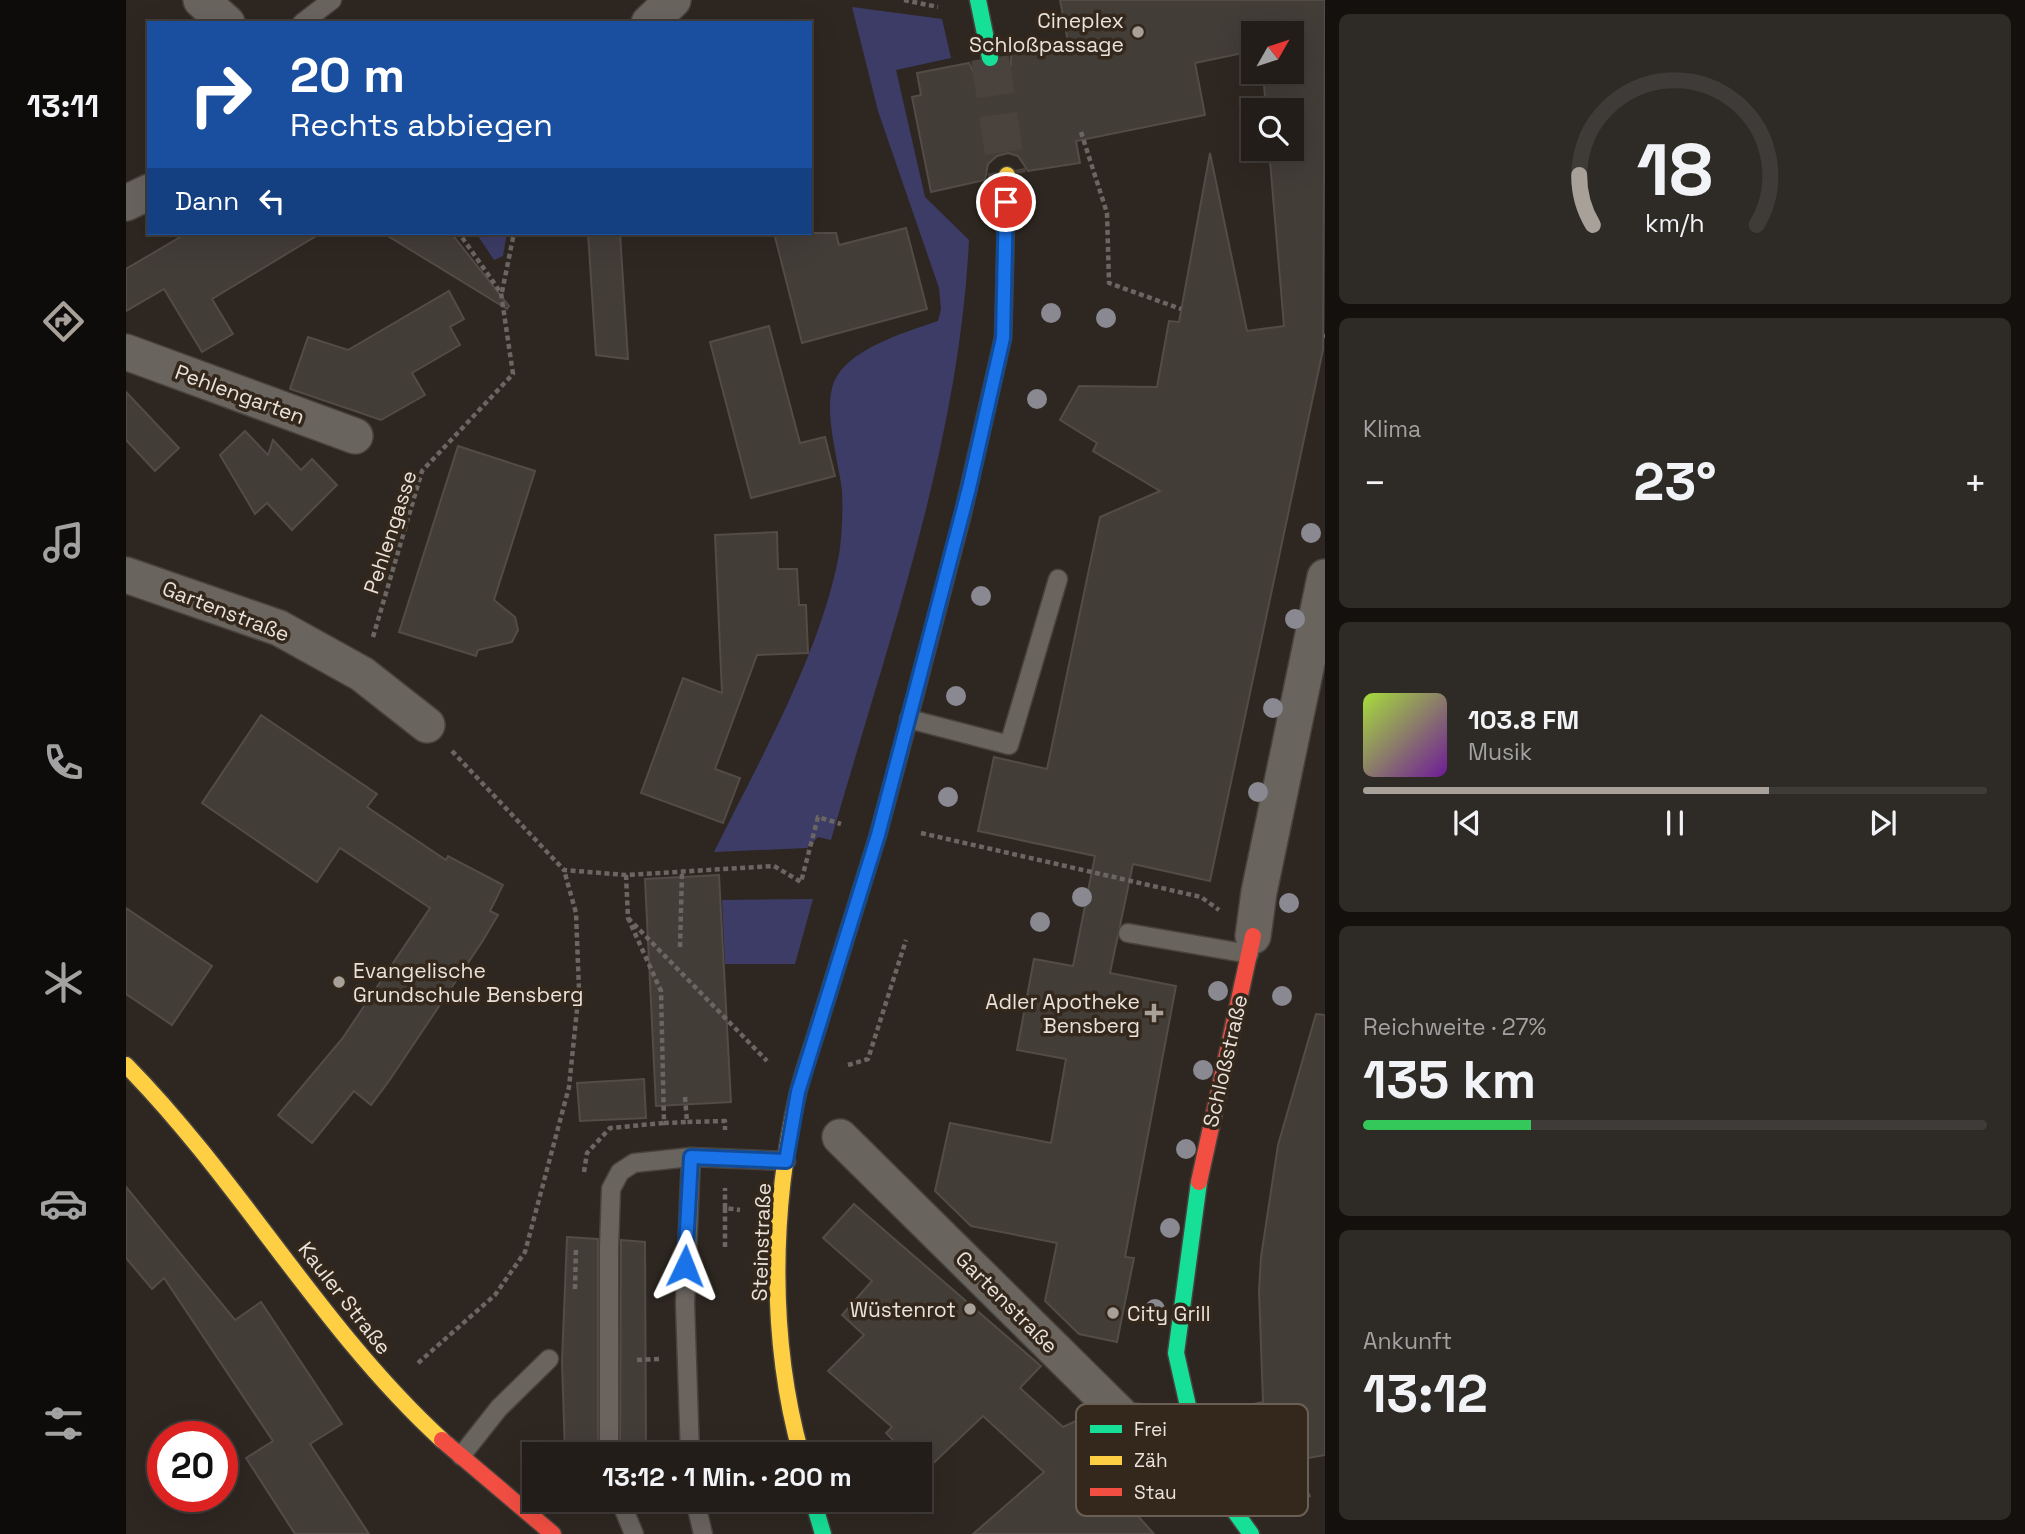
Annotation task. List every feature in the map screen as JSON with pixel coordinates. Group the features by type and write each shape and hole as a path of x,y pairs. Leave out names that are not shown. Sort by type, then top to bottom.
{"main road":[{"path":"978,0 990,58"},
{"name":"Steinstraße","path":"798,1442 792,1422 779,1320 779,1214 786,1161 798,1092 878,835 909,719 963,513 1003,338 1007,175"},
{"name":"Schloßstraße","path":"1188,1404 1176,1353 1194,1202 1251,945"},
{"name":"Kauler Straße","path":"126,1065 198,1146 281,1249 357,1351 392,1390 461,1456 554,1534"},
{"path":"817,1512 823,1534"},
{"name":"Schloßstraße","path":"1238,1516 1251,1534"}],"street":[{"path":"201,0 225,21"},
{"path":"651,21 673,0"},
{"path":"126,203 147,193"},
{"name":"Pehlengarten","path":"126,352 355,436"},
{"name":"Gartenstraße","path":"126,575 278,628 362,674 427,725"},
{"name":"Schloßstraße","path":"1251,945 1259,892 1325,578"},
{"name":"Gartenstraße","path":"841,1137 1110,1404"}],"lane":[{"path":"305,21 332,0"},
{"path":"909,719 1009,745 1058,579"},
{"path":"1128,933 1251,945"},
{"path":"609,1442 606,1359 611,1189 620,1172 634,1163 691,1157 786,1161"},
{"path":"690,1442 685,1303 691,1157"},
{"path":"461,1456 499,1408 549,1359"},
{"path":"625,1512 634,1534"},
{"path":"698,1512 703,1534"}],"path":[{"path":"904,0 939,7"},
{"path":"1081,132 1107,213 1109,283 1181,309"},
{"name":"Pehlengasse","path":"362,674 422,471 513,374 501,293 460,235"},
{"path":"501,293 514,235"},
{"path":"392,1390 495,1295 525,1252 569,1087 579,990 576,913 564,870 427,725"},
{"path":"564,870 626,875 774,866 801,882 818,817"},
{"path":"878,835 907,830 1201,897 1251,945"},
{"path":"680,947 682,872"},
{"path":"626,875 628,918 662,991 664,1123 687,1122"},
{"path":"628,918 798,1092"},
{"path":"844,1066 868,1059 906,940"},
{"path":"606,1359 689,1359"}],"shaded area":[{"path":"852,7 942,19 951,58 896,70 925,197 969,240 951,393 936,468 897,618 831,840 818,837 807,848 714,852 786,707 818,631 830,593 839,555 842,515 842,491 830,416 832,387 837,376 856,356 897,335 938,321 941,309 939,288 878,111"},
{"path":"477,235 507,235 503,256 494,260"},
{"path":"813,899 795,964 725,964 722,900"}],"building":[{"path":"1060,0 1325,0 1323,350 1210,881 1133,864 1110,973 1176,986 1125,1257 1134,1258 1117,1342 1079,1334 1045,1301 1057,1243 971,1226 935,1191 950,1123 1051,1143 1066,1059 1017,1050 1034,959 1073,966 1095,856 978,831 994,757 1047,769 1100,517 1160,491 1093,451 1097,443 1060,420 1079,386 1157,387 1169,321 1179,322 1210,153 1247,331 1284,326 1270,161 1304,161 1304,98 1265,98 1264,84 1304,84 1304,21 1241,21 1241,53 1195,63 1205,115 1076,141 1080,163 1028,171 1018,156 1008,153 997,156 988,164 985,180 931,192 912,97 921,95 917,73 969,63 974,73 983,78 994,79 1005,74 1011,64 1011,53 1068,42"},
{"path":"906,228 927,309 802,343 775,235 836,233 839,245"},
{"path":"184,235 318,235 212,299 233,334 202,352 164,289 126,311 126,269"},
{"path":"386,235 453,235 509,306 507,309"},
{"path":"588,235 620,235 628,359 596,355"},
{"path":"449,291 464,319 450,327 460,345 412,373 425,395 381,420 290,389 308,337 348,350"},
{"path":"769,326 800,443 825,437 835,476 751,498 710,342"},
{"path":"126,392 179,448 155,471 126,440"},
{"path":"245,431 268,455 273,440 301,470 312,459 337,485 292,530 267,503 255,514 220,455"},
{"path":"458,446 535,471 494,600 515,617 518,630 512,642 478,650 476,656 399,632"},
{"path":"777,532 778,569 797,569 799,605 806,605 808,653 757,655 715,769 740,778 723,823 641,793 683,678 722,693 715,535"},
{"path":"261,715 377,794 367,807 446,860 448,856 503,885 490,911 498,915 389,1081 371,1105 354,1091 312,1143 278,1115 342,1039 430,908 340,848 317,882 202,803"},
{"path":"719,875 731,1102 656,1106 645,879"},
{"path":"126,908 212,966 172,1025 126,994"},
{"path":"1316,1014 1325,1015 1325,1455 1308,1458 1308,1404 1253,1404 1263,1402 1259,1291 1261,1257 1278,1145"},
{"path":"644,1079 646,1118 580,1121 577,1083"},
{"path":"126,1187 235,1320 261,1302 342,1424 310,1444 369,1534 295,1534 246,1458 273,1441 164,1278 152,1289 126,1258"},
{"path":"854,1204 1041,1366 1020,1388 1063,1427 1076,1421 1076,1516 1138,1516 1154,1534 973,1534 1044,1472 983,1416 932,1464 932,1442 895,1442 886,1433 892,1427 828,1371 864,1335 842,1315 872,1281 823,1238"},
{"path":"567,1237 598,1239 598,1442 565,1442 562,1361"},
{"path":"621,1240 645,1242 646,1442 620,1442"}],"tunnel":[{"path":"990,58 1007,175"}],"traffic: fast":[{"path":"978,0 990,58"},
{"path":"820,1021 878,835 900,753"},
{"path":"1188,1404 1176,1353 1199,1182"},
{"path":"817,1512 823,1534"},
{"path":"1238,1516 1251,1534"}],"traffic: slow":[{"path":"1004,304 1007,175"},
{"path":"798,1442 783,1365 777,1274 779,1228 789,1137 800,1084 820,1021"},
{"path":"126,1065 207,1157 358,1351 398,1397 442,1440"}],"traffic: jam":[{"path":"900,753 963,513 1003,338 1004,304"},
{"path":"1199,1182 1253,936"},
{"path":"442,1440 553,1534"}],"place":[{"name":"Cineplex Schloßpassage","path":"1138,32"},
{"name":"Evangelische Grundschule Bensberg","path":"339,982"},
{"name":"Adler Apotheke Bensberg","path":"1154,1013"},
{"name":"Wüstenrot","path":"970,1309"},
{"name":"City Grill","path":"1113,1313"}],"route":[{"path":"685,1266 691,1157 786,1161 798,1092 878,835 969,488 1003,338 1006,202"}]}
